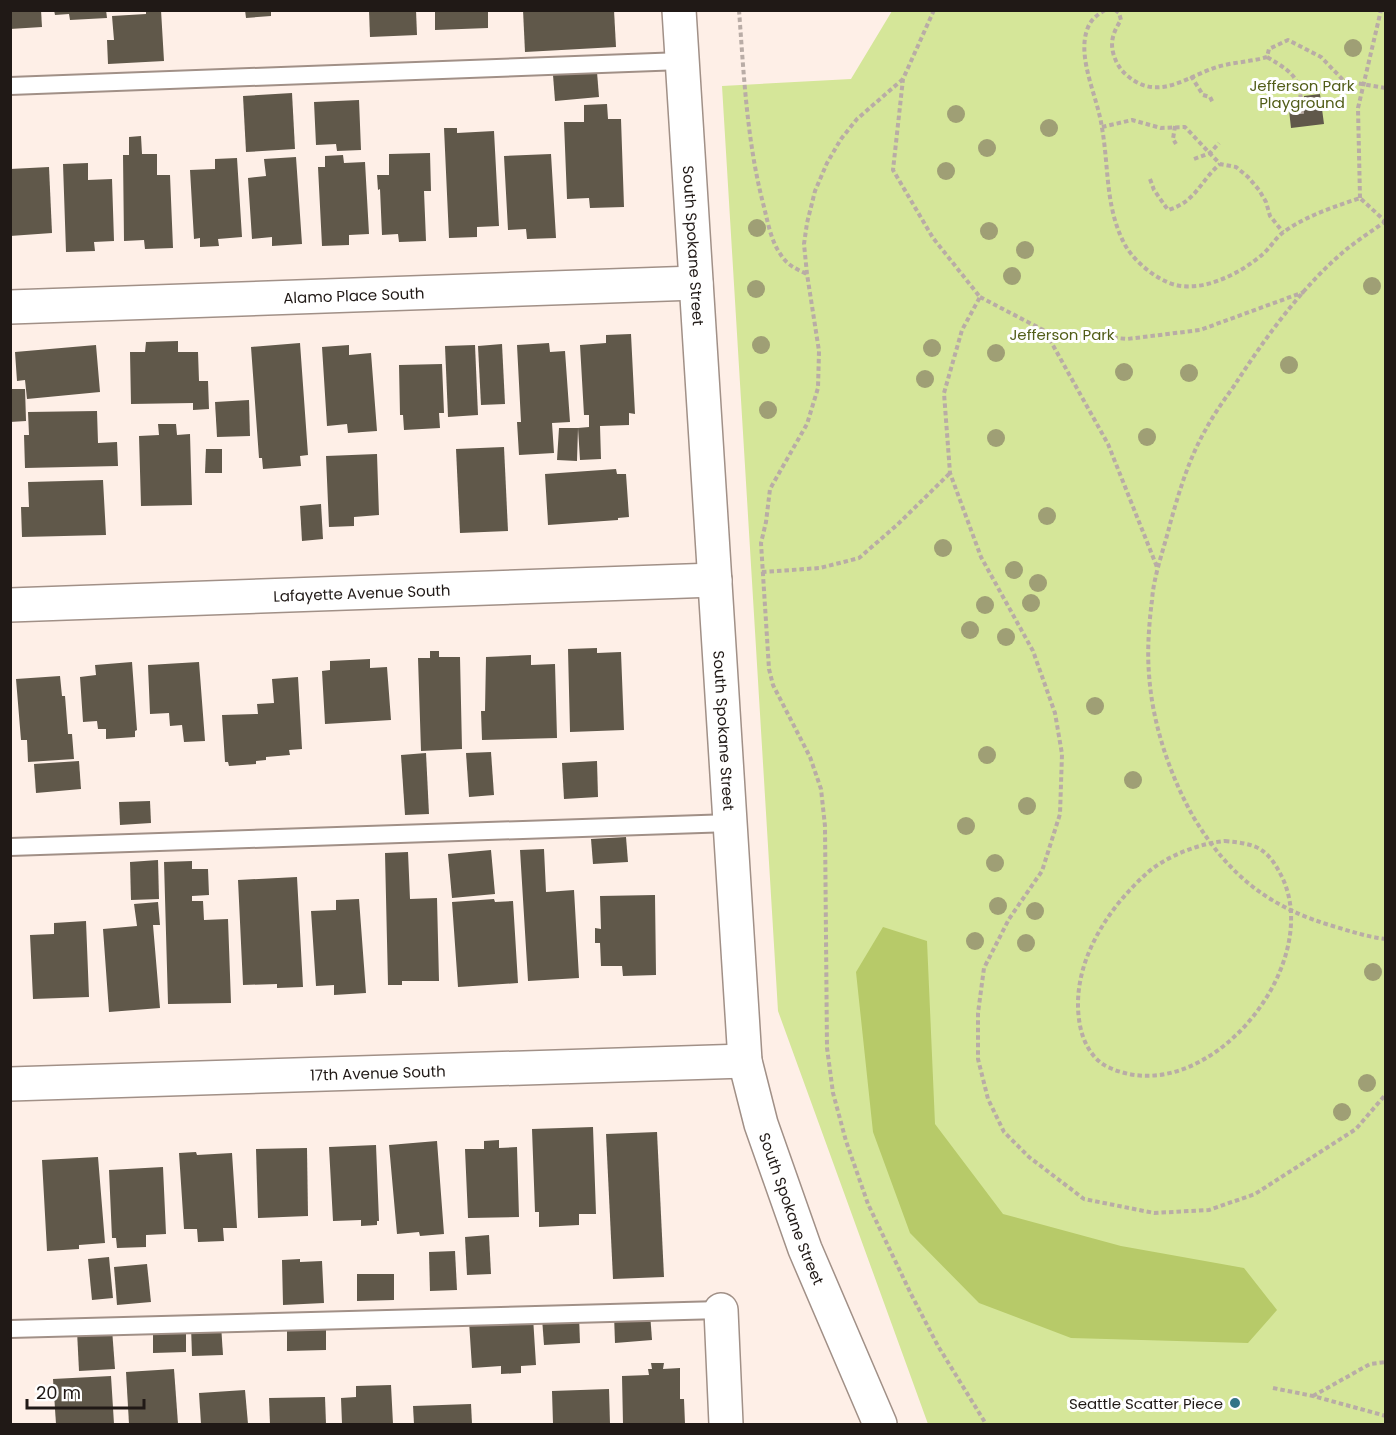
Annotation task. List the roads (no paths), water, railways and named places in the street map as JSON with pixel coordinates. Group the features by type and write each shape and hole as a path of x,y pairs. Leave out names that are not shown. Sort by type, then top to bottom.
{"street":[{"name":"South Spokane Street","path":"679,10 745,1061 760,1124 802,1239 880,1425"},
{"name":"Alamo Place South","path":"10,308 696,283"},
{"name":"Lafayette Avenue South","path":"10,605 715,580"},
{"name":"17th Avenue South","path":"10,1084 745,1061"},
{"path":"721,1310 726,1425"}],"lane":[{"path":"10,86 682,61"},
{"path":"10,847 730,823"},
{"path":"10,1329 721,1310"}],"place":[{"name":"Seattle Scatter Piece","path":"1235,1403"}],"park label":[{"name":"Jefferson Park Playground","path":"1302,94"},
{"name":"Jefferson Park","path":"1062,334"}]}
